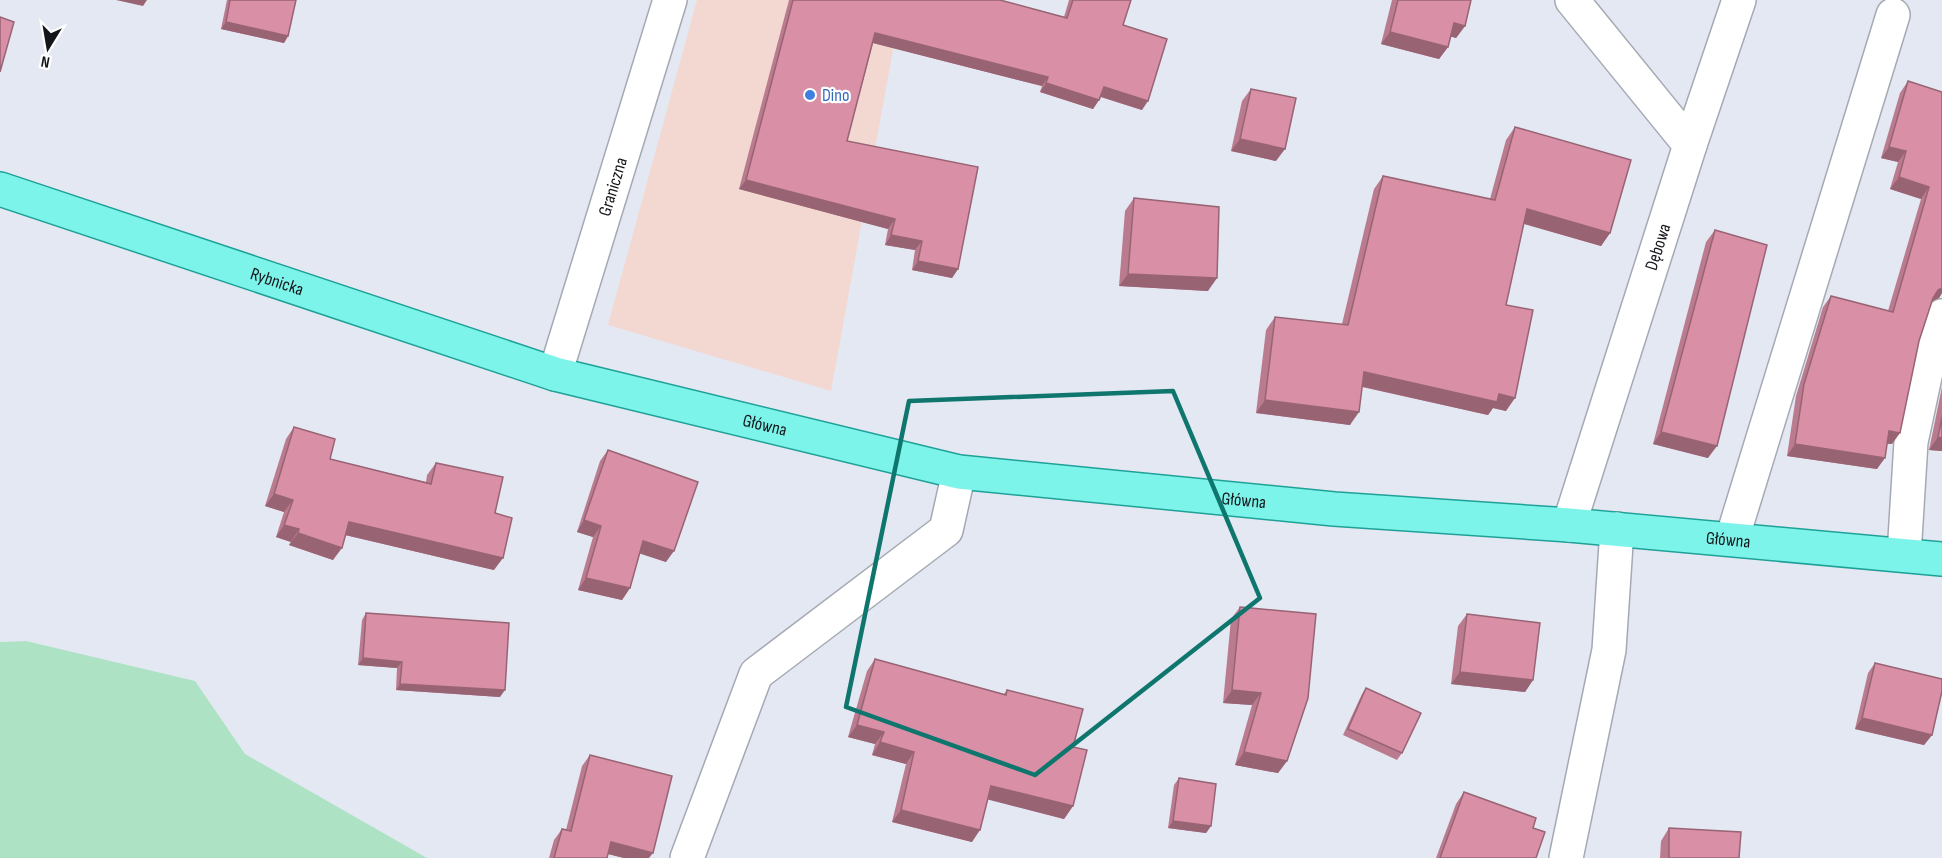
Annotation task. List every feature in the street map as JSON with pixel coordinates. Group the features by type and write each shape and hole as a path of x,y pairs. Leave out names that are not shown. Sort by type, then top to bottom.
{"main road":[{"name":"Rybnicka","path":"0,189 555,374"},
{"name":"Główna","path":"555,374 959,472 1334,509 1569,525 1942,559"}],"street":[{"name":"Graniczna","path":"555,374 670,0"},
{"path":"1572,0 1690,145"},
{"name":"Dębowa","path":"1569,525 1690,145 1739,0"},
{"path":"1732,539 1893,15"},
{"path":"1904,555 1911,442 1929,357 1942,316"},
{"path":"687,858 756,674 946,530 959,472"},
{"path":"1566,858 1609,650 1617,529"}],"highlighted area":[{"path":"1173,391 1260,598 1035,775 846,707 909,401"}],"shaded area":[{"path":"697,0 902,0 831,391 608,325"}],"green space":[{"path":"26,641 195,681 245,754 427,858 0,858 0,642"}],"building":[{"path":"230,0 296,0 288,36 226,22"},
{"path":"793,0 1000,0 1067,18 1073,0 1131,0 1123,25 1167,39 1148,101 1104,87 1099,100 1046,83 1048,77 875,33 847,141 978,167 958,269 918,261 922,241 891,235 895,219 746,180"},
{"path":"1398,0 1471,0 1465,26 1454,23 1448,47 1390,32"},
{"path":"0,17 14,22 0,72"},
{"path":"1908,81 1942,92 1942,288 1933,298 1919,341 1900,433 1889,431 1885,458 1795,444 1804,384 1831,296 1893,312 1929,187 1899,177 1906,151 1889,147"},
{"path":"1251,89 1296,98 1285,149 1240,139"},
{"path":"1515,127 1631,160 1610,233 1527,209 1506,305 1533,310 1515,398 1499,394 1497,402 1364,372 1359,412 1265,400 1275,317 1348,325 1383,176 1495,200"},
{"path":"1134,198 1219,207 1217,278 1128,274"},
{"path":"1715,230 1767,245 1717,446 1661,432"},
{"path":"1942,417 1942,438 1938,437"},
{"path":"294,427 335,439 330,459 431,484 436,463 503,477 495,513 512,518 503,558 349,522 342,548 298,533 299,529 284,525 293,500 274,494"},
{"path":"608,450 698,482 674,551 643,541 630,588 586,578 601,526 584,520"},
{"path":"1240,607 1316,614 1308,698 1287,761 1244,752 1261,693 1232,690"},
{"path":"366,613 509,623 505,690 400,684 402,662 363,658"},
{"path":"1467,614 1540,623 1533,680 1460,672"},
{"path":"875,659 1006,695 1007,690 1083,709 1073,747 1087,750 1073,806 991,786 980,830 901,810 914,752 880,742 884,732 857,725"},
{"path":"1875,663 1942,679 1942,691 1932,735 1862,718"},
{"path":"1366,688 1421,713 1402,753 1348,729"},
{"path":"590,755 672,776 653,853 611,842 607,858 554,858 562,829 571,831"},
{"path":"1179,778 1216,784 1211,826 1173,821"},
{"path":"1464,792 1536,818 1533,828 1545,832 1536,858 1440,858"},
{"path":"1669,828 1741,832 1739,858 1669,858"}],"place":[{"name":"Dino","path":"810,95"}]}
